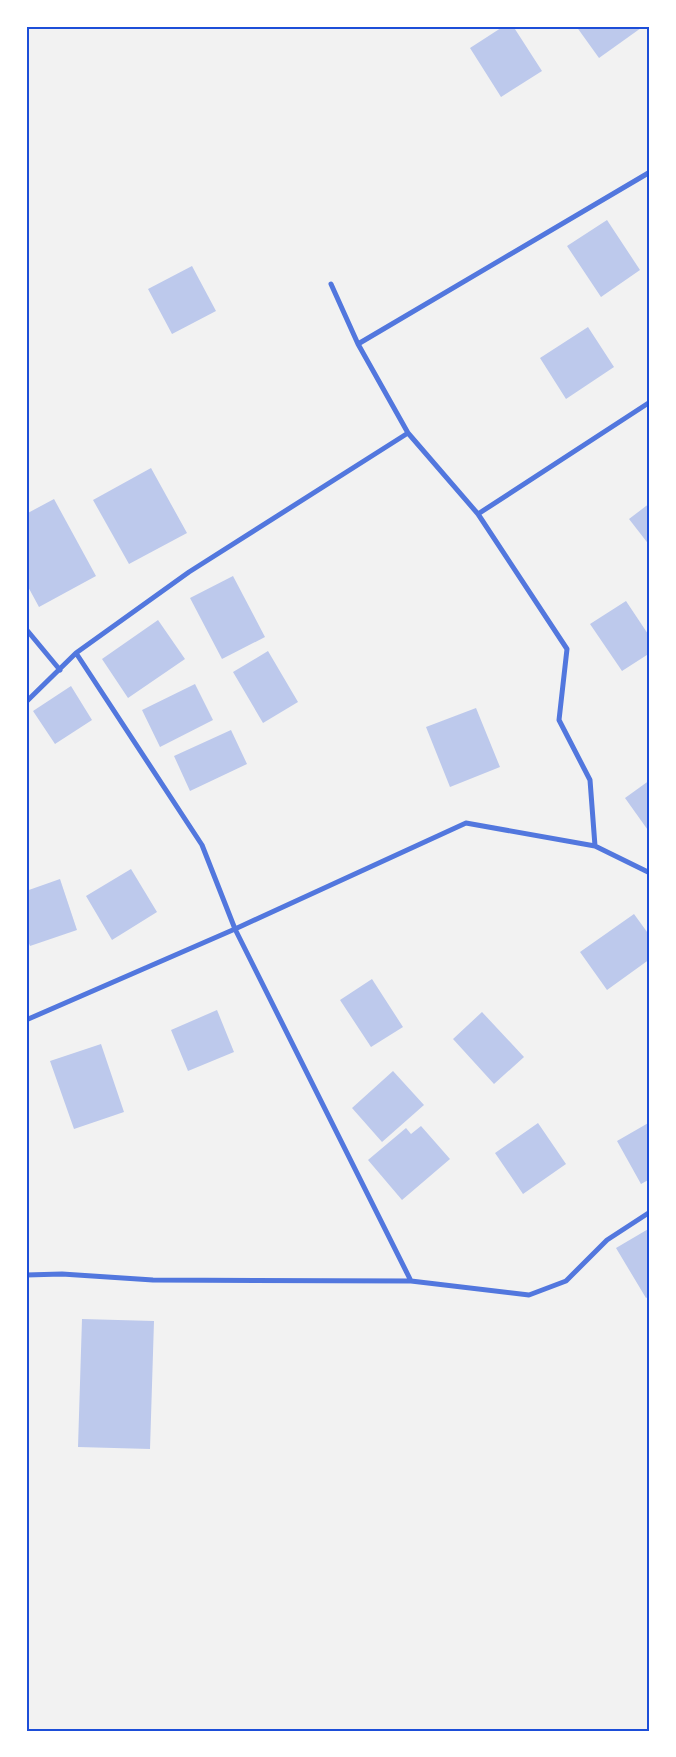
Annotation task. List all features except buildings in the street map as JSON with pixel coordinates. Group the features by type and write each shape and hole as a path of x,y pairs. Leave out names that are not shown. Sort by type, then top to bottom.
{"street":[{"path":"358,344 650,172"},
{"path":"331,284 358,344 408,433 478,514 567,649 558,720 590,780 595,846"},
{"path":"478,514 650,402"},
{"path":"26,702 76,653 189,572 408,433"},
{"path":"26,629 60,670"},
{"path":"76,653 202,845 235,929 411,1281"},
{"path":"26,1020 235,929 466,823 595,846 650,873"},
{"path":"26,1275 62,1274 153,1280 411,1281 529,1295 566,1281 607,1240 650,1212"}]}
